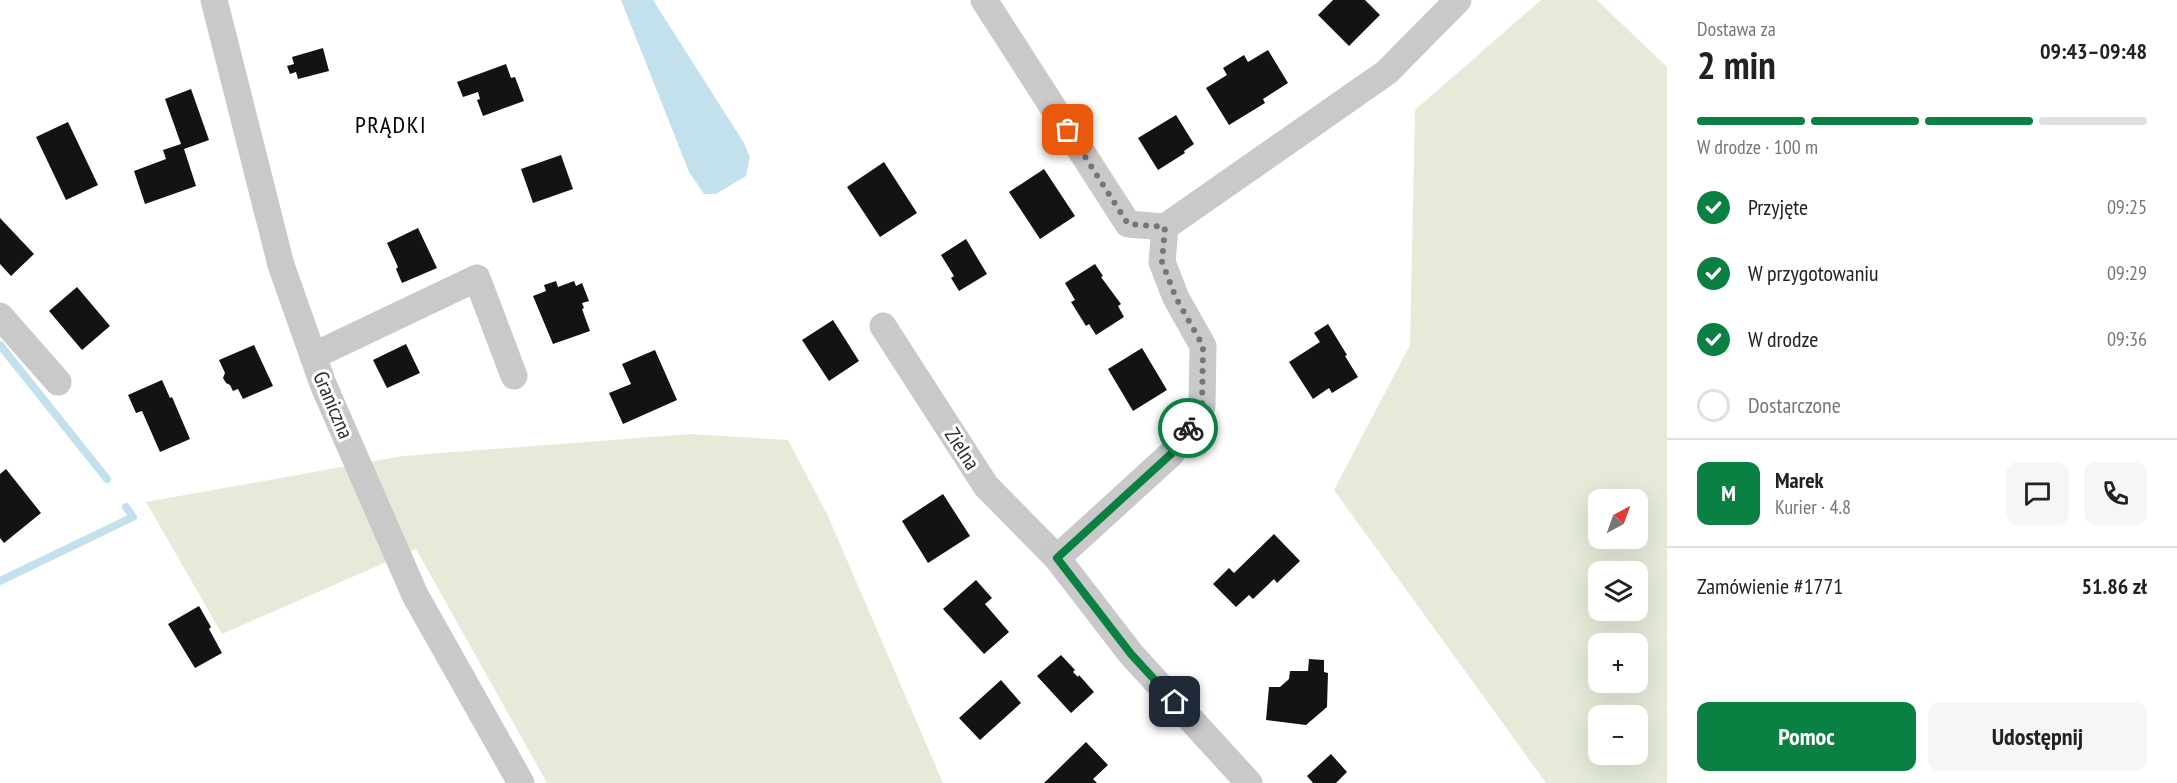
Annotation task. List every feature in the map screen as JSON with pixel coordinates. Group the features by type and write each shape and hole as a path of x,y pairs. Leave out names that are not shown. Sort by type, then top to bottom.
{"street":[{"name":"Graniczna","path":"213,0 281,265 323,384 415,595 521,783"},
{"path":"984,0 1128,224 1165,227 1387,72 1442,5"},
{"path":"1057,558 1171,454 1202,407 1203,346 1176,298 1162,262 1165,227"},
{"path":"313,356 477,278 514,376"},
{"path":"0,316 58,382"},
{"name":"Zielna","path":"883,326 986,486 1057,558 1131,654 1249,783"}],"green space":[{"path":"1541,0 1597,0 1667,67 1667,783 1546,783 1334,490 1410,345 1415,110"},
{"path":"690,434 788,440 828,516 943,783 547,783 416,549 222,634 146,502 403,456"}],"water":[{"path":"621,0 653,0 744,143 750,157 746,176 716,194 704,194 689,172"}],"building":[{"path":"1333,0 1365,0 1380,15 1349,46 1318,15"},
{"path":"323,48 329,71 298,79 296,72 290,74 287,66 294,64 292,57"},
{"path":"1268,50 1288,83 1263,99 1265,103 1229,125 1206,88 1227,75 1223,68 1244,55 1248,62"},
{"path":"506,64 511,78 515,77 524,101 483,116 477,100 480,99 478,92 463,97 457,82"},
{"path":"191,89 209,140 184,149 196,186 145,204 134,171 166,159 163,150 181,144 165,99"},
{"path":"1176,115 1194,144 1184,151 1185,153 1158,170 1138,138"},
{"path":"68,122 98,185 66,200 36,137"},
{"path":"561,155 573,189 533,203 521,169"},
{"path":"884,162 917,213 880,237 847,187"},
{"path":"1044,169 1075,216 1040,239 1009,192"},
{"path":"0,218 34,254 11,276 0,264"},
{"path":"418,228 437,268 402,283 396,269 398,267 387,243"},
{"path":"966,239 987,274 959,291 951,278 954,276 941,255"},
{"path":"1095,264 1103,276 1101,277 1121,304 1118,306 1124,317 1096,335 1089,324 1086,326 1071,302 1075,300 1065,283"},
{"path":"556,281 558,287 574,281 576,286 582,283 589,301 582,303 584,308 582,309 590,331 553,344 533,296 546,291 544,285"},
{"path":"77,287 110,326 82,350 49,311"},
{"path":"833,320 859,361 829,381 802,340"},
{"path":"1328,324 1358,377 1332,393 1329,388 1313,399 1289,362 1320,342 1314,333"},
{"path":"406,344 420,373 387,388 373,360"},
{"path":"254,345 273,386 243,399 238,389 233,391 226,383 223,378 225,373 219,360"},
{"path":"1142,348 1167,390 1133,411 1108,369"},
{"path":"655,350 677,400 623,424 609,393 631,384 622,364"},
{"path":"162,380 190,439 160,452 142,411 136,413 128,395"},
{"path":"6,469 41,513 4,543 0,538 0,474"},
{"path":"943,494 970,536 928,563 902,521"},
{"path":"1274,534 1300,561 1277,583 1274,579 1253,599 1249,595 1236,607 1213,584 1229,568 1234,573"},
{"path":"976,580 992,598 985,604 1009,632 984,654 943,609"},
{"path":"199,606 222,653 195,668 168,624"},
{"path":"1061,655 1075,670 1073,672 1078,677 1079,675 1094,692 1071,713 1037,676"},
{"path":"1309,659 1324,660 1324,672 1328,673 1327,707 1306,725 1266,720 1269,687 1280,687 1289,679 1290,671 1308,671"},
{"path":"1001,680 1021,703 980,740 959,718"},
{"path":"1086,742 1108,765 1093,779 1097,783 1044,783"},
{"path":"1331,754 1347,772 1336,783 1313,783 1307,776"}],"waterway":[{"path":"0,345 107,479"},
{"path":"0,581 133,517 126,507"}],"way so far":[{"path":"1068,130 1128,224 1165,227 1162,262 1176,298 1203,346 1202,407 1188,428"}],"district":[{"name":"PRĄDKI","path":"391,125"}],"route":[{"path":"1175,702 1131,654 1057,558 1171,454 1188,428"}]}
